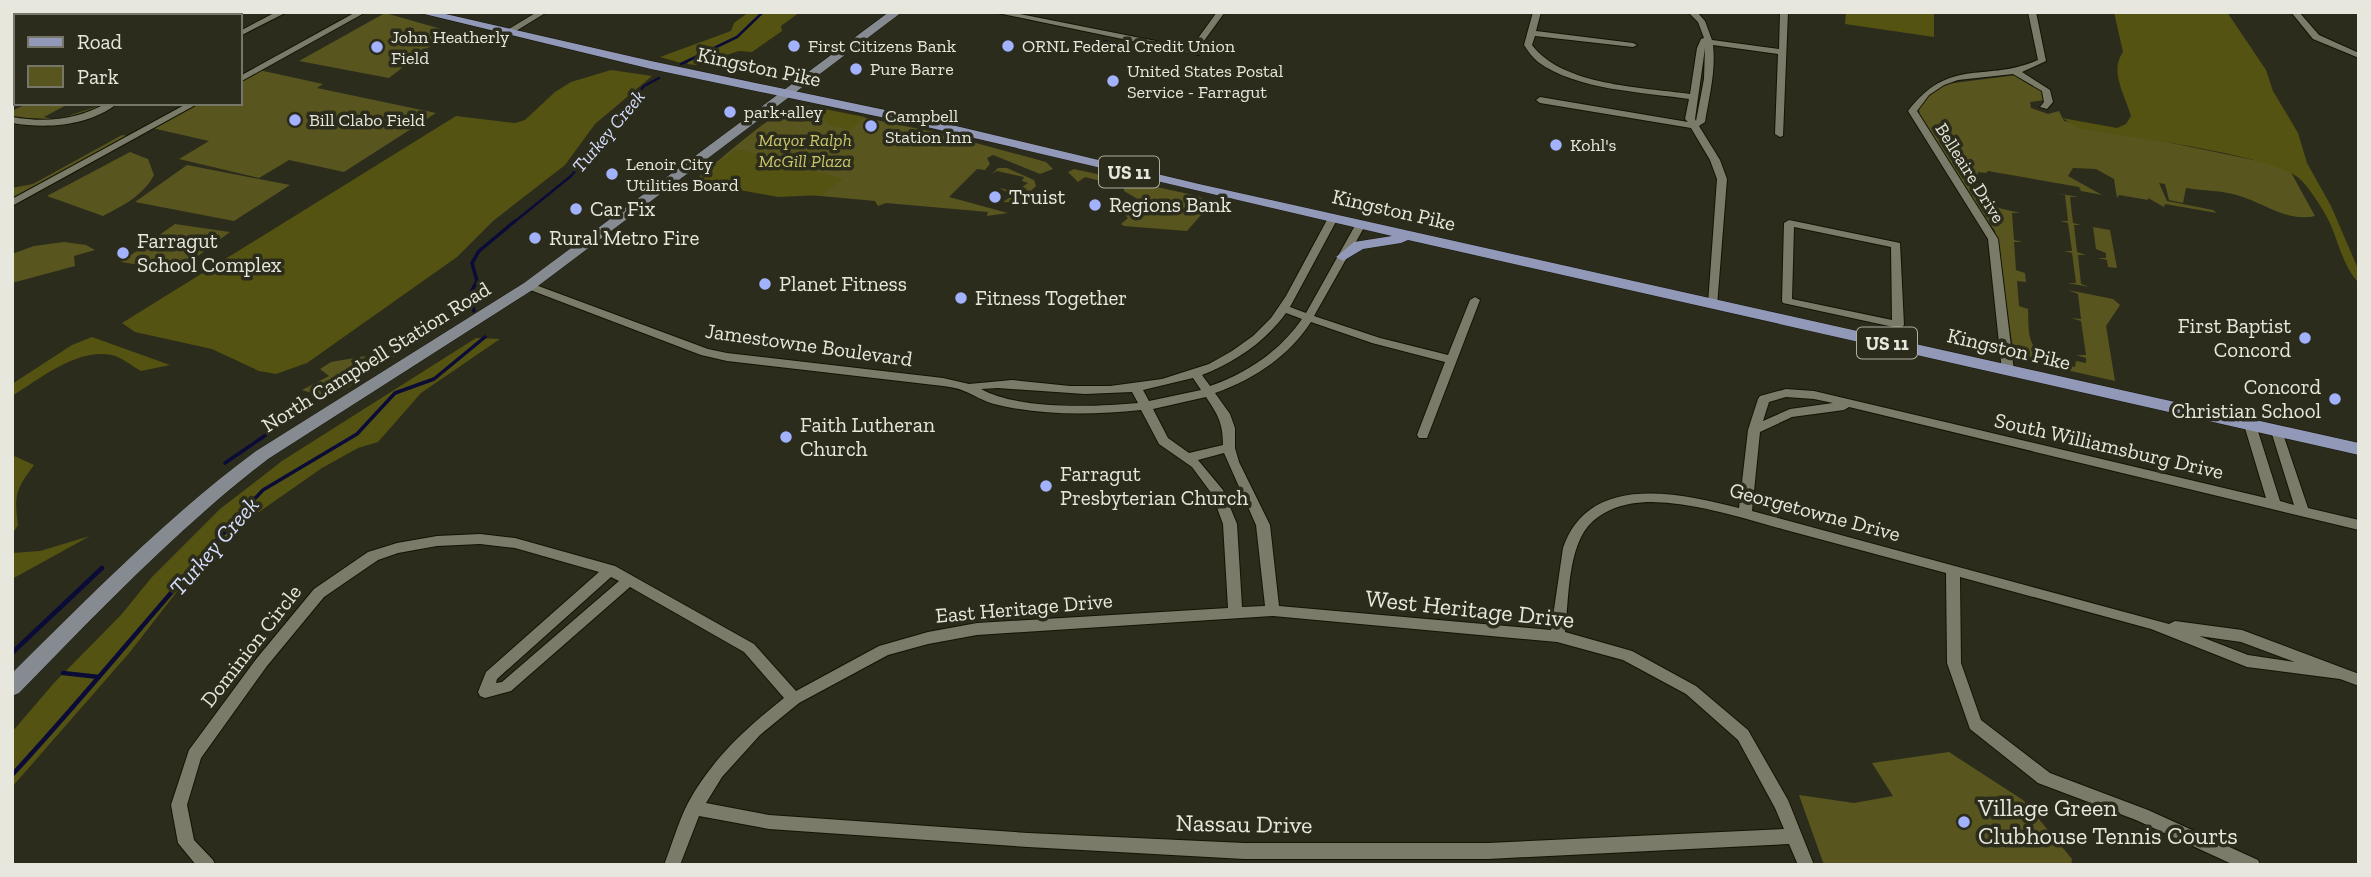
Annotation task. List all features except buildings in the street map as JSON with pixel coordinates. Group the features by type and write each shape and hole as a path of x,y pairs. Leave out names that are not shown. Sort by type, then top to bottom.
{"main road":[{"name":"Kingston Pike","path":"421,12 2359,449"},
{"name":"North Campbell Station Road","path":"12,687 168,529 227,481 528,286 897,12"},
{"path":"1343,257 1368,242 1415,237"}],"street":[{"path":"242,33 283,12"},
{"path":"242,78 362,12"},
{"path":"508,32 544,12"},
{"path":"997,12 1196,51 1221,12"},
{"path":"1537,12 1528,45 1531,53 1560,72 1694,97"},
{"path":"1540,100 1693,126 1700,122 1707,40 1701,18 1692,12"},
{"path":"1780,134 1784,12"},
{"name":"Belleaire Drive","path":"2008,371 1993,239 1912,111 1925,91 1947,79 2029,69 2042,61 2032,12"},
{"path":"2295,12 2316,37 2359,56"},
{"path":"1530,33 1633,45"},
{"path":"1707,40 1781,50"},
{"path":"1707,40 1690,119 1715,160 1722,179 1713,304"},
{"path":"2015,71 2046,90 2049,102 2044,107"},
{"path":"12,120 41,126 62,124 96,113 110,105"},
{"path":"12,203 191,105"},
{"name":"Jamestowne Boulevard","path":"968,388 1001,382 1072,390 1136,388 1195,373 1253,341 1282,309 1332,218"},
{"path":"1787,301 1898,325 1896,245 1789,223 1787,301 1787,320"},
{"name":"Jamestowne Boulevard","path":"528,286 705,352 968,388 995,401 1045,408 1090,411 1144,407 1209,391 1237,379 1280,351 1308,318 1361,224"},
{"path":"1423,435 1475,300"},
{"path":"1282,309 1376,341 1452,360"},
{"path":"1195,373 1209,391 1229,428 1229,448 1263,525 1273,611"},
{"path":"1136,388 1163,441 1206,474 1218,493 1230,524 1235,612"},
{"name":"South Williamsburg Drive","path":"1745,514 1754,430 1763,399 1786,393 1814,396 2359,525"},
{"name":"South Williamsburg Drive","path":"1754,430 1790,413 1849,405"},
{"path":"2250,425 2274,504"},
{"path":"2277,431 2302,511"},
{"path":"1187,458 1229,448"},
{"name":"Georgetowne Drive","path":"1557,636 1572,540 1591,513 1644,496 1689,501 1745,514 2154,624 2247,661 2338,674"},
{"name":"Dominion Circle","path":"207,865 186,843 179,806 194,755 294,621 319,593 373,556 397,548 437,541 480,539 516,543 610,570 749,648 794,699"},
{"path":"610,570 491,677 485,692 506,687 629,579"},
{"path":"1953,571 1954,663 1975,724 2044,778 2142,815 2252,865"},
{"name":"East Heritage Drive","path":"672,865 694,808 716,772 755,730 794,699 884,650 977,629 1273,611"},
{"name":"West Heritage Drive","path":"1273,611 1557,636 1627,655 1691,690 1743,735 1782,804 1806,865"},
{"name":"Georgetowne Drive","path":"2154,624 2242,636 2359,680"},
{"name":"Nassau Drive","path":"694,808 769,822 1028,840 1244,851 1488,851 1794,836"}],"green space":[{"name":"John Heatherly Field","path":"385,13 445,30 446,34 389,78 299,61"},
{"name":"Bill Clabo Field","path":"259,70 323,84 317,88 436,113 344,172 289,160 259,178 179,159 209,141 152,128 194,105 242,105 242,80"},
{"path":"2017,75 2043,91 2045,100 2030,102 2031,108 2048,114 2059,111 2064,121 2288,167 2315,216 2295,217 2233,194 2186,188 2183,203 2169,200 2165,184 2159,183 2167,201 2217,213 2165,204 2164,207 2148,198 2119,195 2117,198 2114,179 2096,169 2073,168 2068,176 2102,195 2081,191 2079,187 1988,171 1978,172 1978,186 1986,189 1990,202 1999,208 2020,213 2012,213 2014,240 2023,242 2014,242 2016,270 2025,273 2026,282 2017,281 2019,306 2028,309 2032,342 2039,352 2045,355 2046,360 2075,367 2076,361 2086,363 2086,358 2076,355 2086,355 2081,321 2071,318 2081,319 2078,294 2068,290 2113,299 2120,305 2106,326 2115,381 2017,359 2014,355 1995,231 1931,140 1921,122 1919,110 1923,99 1946,84"},
{"name":"Mayor Ralph McGill Plaza","path":"798,104 939,133 1046,162 1053,169 1040,174 993,155 987,158 990,164 985,170 977,169 949,197 1008,213 987,216 988,212 886,203 878,206 875,201 799,194 778,196 695,180 761,126 787,108"},
{"path":"24,105 66,105 44,117 55,120 104,105 73,118 50,121 12,117 12,111"},
{"path":"122,135 128,136 12,199 12,188 33,184"},
{"path":"130,152 148,159 154,175 138,195 103,216 47,196"},
{"path":"187,165 290,185 234,221 135,202"},
{"path":"998,168 1007,168 1034,180 1036,186 1018,203 1003,202 1013,195 999,188 1019,192 1020,196 1027,189 1022,187 1028,183 1022,181 1024,177 997,171 992,174"},
{"path":"1074,169 1198,196 1206,201 1207,208 1187,231 1124,226 1121,224 1128,218 1125,215 1136,198 1124,191 1124,187 1085,177 1078,182 1068,172"},
{"path":"2056,193 2078,197 2070,197 2073,223 2081,225 2074,225 2077,252 2086,255 2078,255 2081,284 2090,287 2067,283 2076,283 2072,253 2064,251 2072,251 2068,223 2060,221 2068,221 2065,195"},
{"path":"175,224 230,232 178,271 121,262"},
{"path":"2093,227 2110,230 2117,268 2108,267 2107,260 2098,258 2106,258 2106,253 2096,249"},
{"path":"64,242 86,245 95,250 74,256 75,266 12,283 12,254 34,246"},
{"path":"444,320 447,323 444,326 367,373 357,374 359,369"},
{"path":"366,356 350,372 357,382 343,390 321,396 302,390 329,376 320,369 331,362"},
{"path":"1949,752 2023,800 2072,859 2071,865 1824,865 1799,795 1854,803 1893,796 1872,763"}],"shaded area":[{"path":"749,12 800,12 781,26 782,31 752,52 739,51 695,65 687,64 691,58 681,63 660,57 731,31 734,23"},
{"path":"1846,12 1934,12 1934,37 1845,24"},
{"path":"2114,12 2227,12 2266,70 2273,91 2298,133 2307,163 2331,206 2359,271 2359,283 2353,277 2320,206 2302,181 2288,172 2233,155 2081,129 2062,118 2117,128 2126,124 2131,116 2118,75 2119,59 2123,52"},
{"path":"611,70 652,76 595,124 565,165 493,221 457,257 307,363 276,374 259,371 212,349 135,332 122,323 456,116 515,123 525,120 555,92 571,82"},
{"path":"814,107 865,117 850,130 828,124 824,119 808,114"},
{"path":"735,150 843,179 822,195 778,197 701,183 698,178"},
{"path":"92,337 170,365 141,371 112,355 85,356 59,366 12,396 12,384 72,345"},
{"path":"476,338 500,339 421,393 378,442 358,448 322,468 236,528 182,585 130,652 12,787 12,732 54,683 121,615 152,577 220,509 282,461"},
{"path":"12,455 34,465 23,480 18,493 18,525 12,535"},
{"path":"90,536 12,579 12,553 40,551"}],"waterway":[{"name":"Turkey Creek","path":"681,64 737,37 763,12"},
{"path":"1104,41 1114,43"},
{"path":"1126,45 1156,51"},
{"name":"Turkey Creek","path":"513,223 571,176 644,86 659,78"},
{"name":"Turkey Creek","path":"474,311 470,294 477,281 472,263 479,251 515,221"},
{"name":"Turkey Creek","path":"245,509 263,490 357,434 395,393 434,379 485,337"},
{"path":"225,463 282,424"},
{"name":"Turkey Creek","path":"12,775 247,507"},
{"path":"12,653 102,568"},
{"path":"63,673 99,677"}],"place":[{"name":"First Citizens Bank","path":"794,46"},
{"name":"ORNL Federal Credit Union","path":"1008,46"},
{"name":"John Heatherly Field","path":"377,47"},
{"name":"Pure Barre","path":"856,69"},
{"name":"United States Postal Service - Farragut","path":"1113,81"},
{"name":"park+alley","path":"730,112"},
{"name":"Bill Clabo Field","path":"295,120"},
{"name":"Campbell Station Inn","path":"871,126"},
{"name":"Kohl's","path":"1556,145"},
{"name":"Lenoir City Utilities Board","path":"612,174"},
{"name":"Truist","path":"995,197"},
{"name":"Regions Bank","path":"1095,205"},
{"name":"Car Fix","path":"576,209"},
{"name":"Rural Metro Fire","path":"535,238"},
{"name":"Farragut School Complex","path":"123,253"},
{"name":"Planet Fitness","path":"765,284"},
{"name":"Fitness Together","path":"961,298"},
{"name":"First Baptist Concord","path":"2305,338"},
{"name":"Concord Christian School","path":"2335,399"},
{"name":"Faith Lutheran Church","path":"786,437"},
{"name":"Farragut Presbyterian Church","path":"1046,486"},
{"name":"Village Green Clubhouse Tennis Courts","path":"1964,822"}]}
